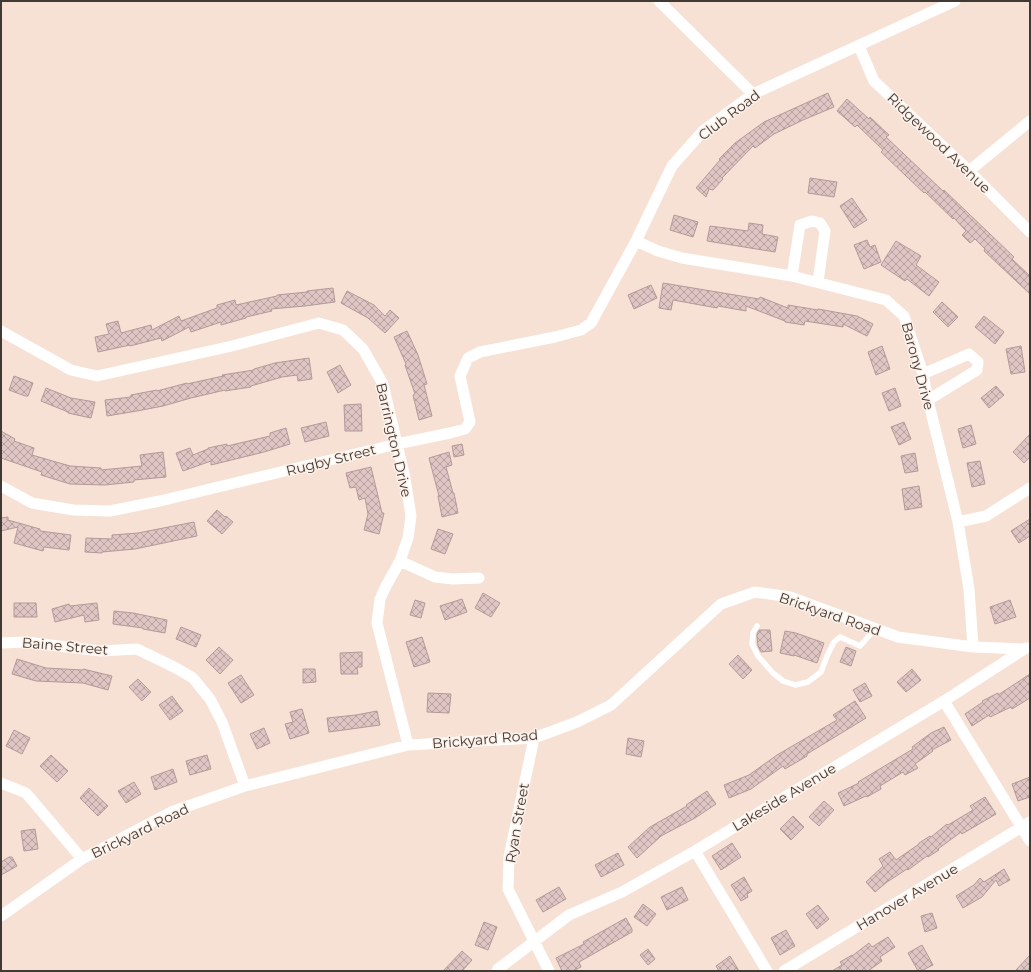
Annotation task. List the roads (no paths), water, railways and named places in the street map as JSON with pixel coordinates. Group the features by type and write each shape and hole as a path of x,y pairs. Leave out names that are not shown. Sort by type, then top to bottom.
{"street":[{"path":"659,1 753,94"},
{"name":"Club Road","path":"590,323 636,241 672,166 703,131 753,94 955,1"},
{"name":"Ridgewood Avenue","path":"859,46 874,81 1030,232"},
{"path":"968,171 1030,121"},
{"path":"792,276 800,224 812,221 820,223 825,230 818,282"},
{"name":"Barony Drive","path":"636,241 658,251 682,258 792,276 886,300 904,316 923,374 958,522 969,589 973,647"},
{"name":"Barrington Drive","path":"1,331 71,370 97,376 232,346 319,323 343,330 363,348 383,384 405,478 411,516 408,538 400,561 380,599 377,623 408,745"},
{"name":"Rugby Street","path":"1,486 32,503 73,510 110,511 160,502 397,444 450,434 465,429 470,422 460,376 468,358 480,352 555,337 581,330 590,323"},
{"path":"923,374 969,354 978,362 978,370 928,400"},
{"path":"958,522 986,516 1030,488"},
{"path":"400,561 435,578 479,578"},
{"name":"Brickyard Road","path":"1,916 82,859 172,812 245,786 408,745 534,738 577,722 611,705 721,604 755,592 790,597 898,637 973,647 1027,647"},
{"name":"Baine Street","path":"1,643 26,642 100,651 137,649 176,668 193,678 210,699 222,722 245,786"},
{"name":"Lakeside Avenue","path":"497,971 569,915 622,892 695,851 944,701 1027,647"},
{"path":"944,701 1026,825 1030,840"},
{"name":"Ryan Street","path":"534,738 509,857 508,889 549,971"},
{"path":"1,783 26,794 82,859"},
{"name":"Hanover Avenue","path":"784,971 1026,825"},
{"path":"695,851 767,971"}],"lane":[{"path":"757,626 753,633 752,644 758,656 773,673 783,681 795,685 808,682 821,672 834,642 840,637 860,646 875,628"}]}
